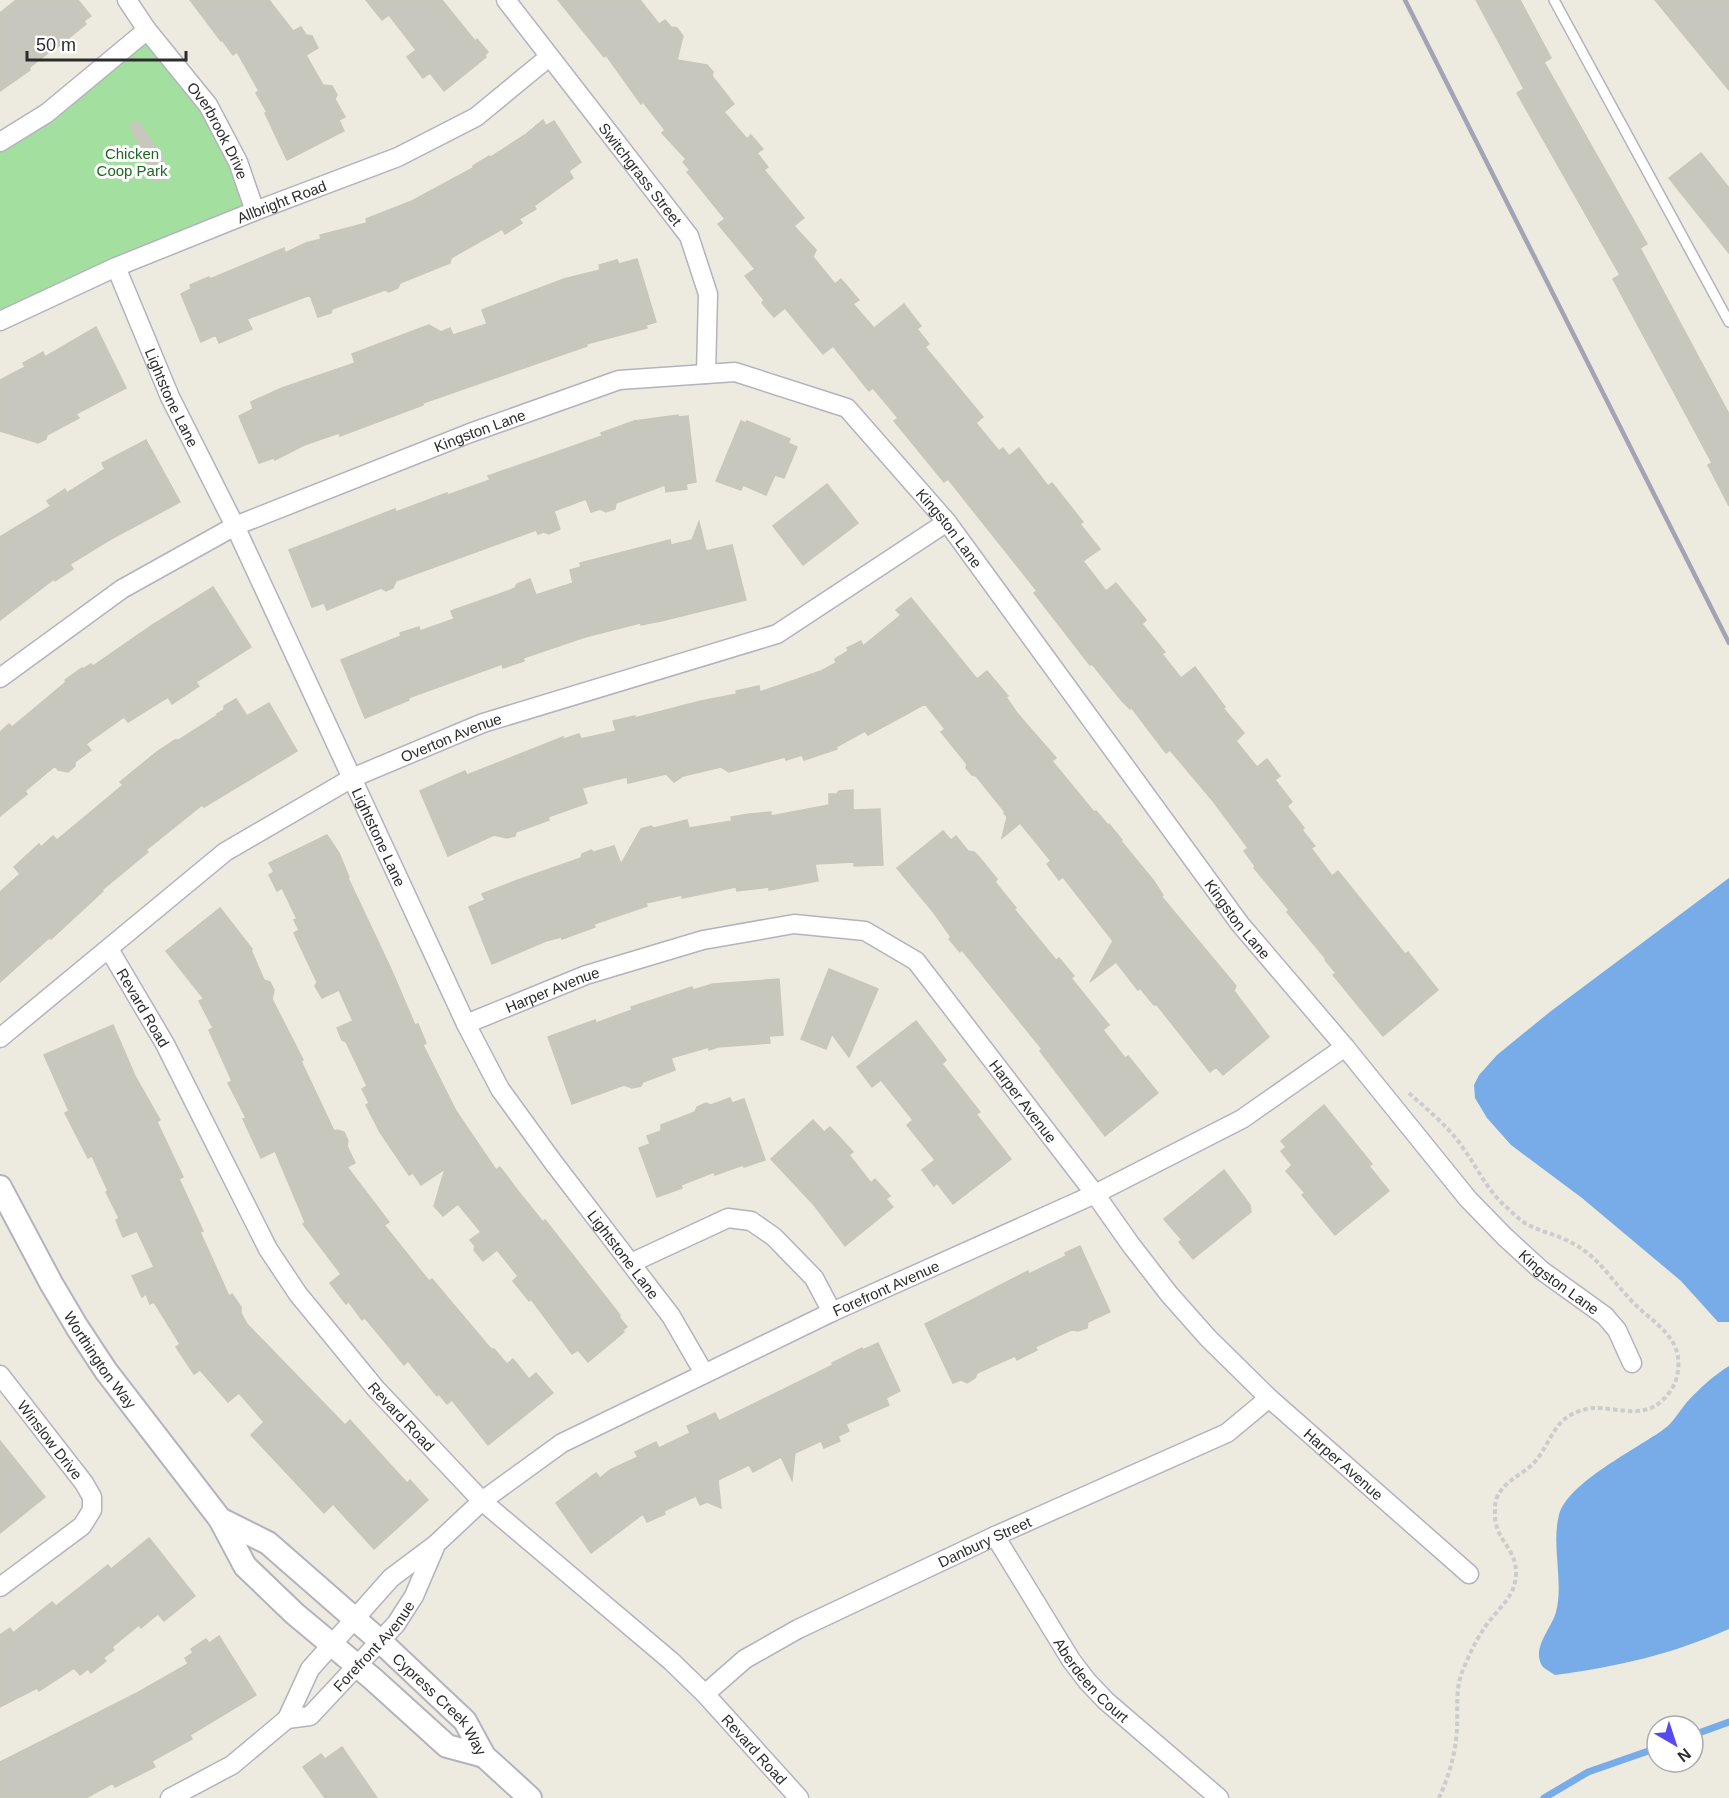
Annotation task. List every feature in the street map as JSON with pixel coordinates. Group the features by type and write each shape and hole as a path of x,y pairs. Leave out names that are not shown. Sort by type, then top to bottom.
{"street":[{"name":"Overbrook Drive","path":"127,0 147,30 208,105 238,162 255,211"},
{"name":"Switchgrass Street","path":"506,0 689,236 708,294 706,374"},
{"path":"0,142 47,113 147,30"},
{"name":"Allbright Road","path":"0,321 116,267 398,157 476,117 549,57"},
{"name":"Lightstone Lane","path":"116,267 170,397 235,526 466,1024 500,1089 671,1316 704,1372"},
{"name":"Kingston Lane","path":"0,678 122,589 235,526 470,433 619,380 735,372 847,408 947,522 1239,924 1345,1047 1468,1199 1541,1270 1605,1316 1617,1330 1632,1363"},
{"name":"Overton Avenue","path":"0,1038 225,852 352,778 483,723 777,634 947,522"},
{"name":"Harper Avenue","path":"466,1024 586,975 703,940 794,924 865,931 916,961 1095,1194 1131,1245 1169,1294 1208,1338 1269,1398 1469,1574"},
{"name":"Revard Road","path":"109,949 165,1044 268,1249 298,1294 376,1389 482,1501 663,1655 705,1694 799,1798"},
{"name":"Forefront Avenue","path":"170,1798 232,1765 287,1719 310,1670 391,1578 435,1545 482,1501 562,1443 704,1372 832,1312 1095,1194 1242,1119 1345,1047"},
{"name":"Worthington Way","path":"0,1188 51,1282 106,1371 220,1518"},
{"path":"632,1263 728,1218 751,1221 774,1237 814,1278 832,1312"},
{"name":"Winslow Drive","path":"0,1375 84,1483 92,1497 92,1509 82,1526 0,1587"},
{"name":"Danbury Street","path":"705,1694 745,1659 769,1645 995,1536 1227,1433 1269,1398"},
{"name":"Cypress Creek Way","path":"220,1518 268,1543 380,1641 465,1721 484,1756"},
{"name":"Cypress Creek Way","path":"220,1518 245,1566 295,1614 447,1746 484,1756"},
{"name":"Aberdeen Court","path":"995,1536 1071,1660 1087,1681 1106,1701 1219,1798"},
{"name":"Forefront Avenue","path":"287,1719 310,1716 396,1624 414,1596 435,1545"},
{"path":"484,1756 531,1798"}],"lane":[{"path":"1554,0 1729,322"}],"path":[{"path":"1408,1091 1431,1112 1463,1148 1500,1201 1525,1223 1574,1244 1601,1263 1642,1313 1660,1324 1672,1340 1679,1356 1675,1383 1665,1398 1655,1407 1620,1412 1594,1408 1578,1411 1564,1418 1533,1464 1505,1484 1495,1500 1494,1519 1497,1533 1514,1558 1516,1568 1514,1586 1505,1605 1487,1624 1477,1640 1461,1672 1456,1703 1457,1729 1449,1777 1439,1798"}],"green space":[{"name":"Chicken Coop Park","path":"147,30 208,105 255,211 0,321 0,142"}],"water":[{"path":"1729,878 1729,1322 1718,1322 1681,1281 1582,1198 1511,1145 1487,1118 1475,1098 1474,1085 1479,1075 1497,1055 1551,1011"},
{"path":"1729,1366 1729,1629 1687,1646 1644,1658 1555,1675 1543,1667 1539,1653 1556,1612 1559,1589 1556,1539 1559,1515 1565,1503 1575,1490 1589,1479 1667,1426 1697,1392"}],"building":[{"path":"16,0 78,0 91,16 84,21 86,24 29,68 30,70 0,91 0,13"},
{"path":"190,0 269,0 293,31 301,27 306,35 312,36 318,48 306,55 323,85 332,86 337,95 335,99 345,117 339,120 344,131 287,160 265,113 267,112 256,93 259,91 237,52 233,55"},
{"path":"366,0 442,0 475,41 477,39 488,52 486,57 444,91 430,73 423,78 407,57 416,50 389,15 382,20"},
{"path":"558,0 640,0 659,24 665,20 671,27 677,28 683,36 677,60 707,65 713,72 712,76 734,104 724,112 747,139 751,135 763,149 757,153 768,167 764,170 804,218 794,226 816,250 813,257 835,284 841,279 859,300 853,304 874,328 904,304 921,326 917,329 929,344 925,347 983,417 976,423 999,451 1003,448 1009,456 1019,448 1048,486 1052,483 1083,522 1080,524 1100,549 1083,561 1106,591 1116,583 1146,620 1142,624 1165,652 1162,654 1181,678 1195,667 1225,707 1223,708 1244,733 1236,741 1257,767 1267,759 1280,776 1275,780 1292,802 1287,806 1315,846 1311,848 1332,876 1338,871 1405,954 1408,952 1438,990 1383,1036 1333,975 1336,973 1326,959 1254,868 1255,866 1244,851 1248,848 1213,801 1170,750 1166,753 1131,707 1130,709 1122,701 1092,664 1090,665 1034,593 1037,591 948,479 944,482 894,421 898,418 873,388 869,391 833,346 823,354 785,308 774,317 762,303 764,300 745,276 755,269 718,224 725,219 687,172 690,170 683,162 686,159 662,133 665,130 643,102 641,104 606,55 604,57"},
{"path":"1476,0 1520,0 1551,58 1544,62 1647,244 1640,248 1729,414 1729,506 1708,465 1712,463 1613,279 1620,275 1517,93 1524,89"},
{"path":"1655,0 1729,0 1729,90"},
{"path":"543,120 546,126 554,121 581,162 569,171 573,178 534,206 536,209 519,219 522,223 505,234 502,229 451,258 450,263 400,283 398,288 389,292 385,290 332,309 331,313 318,317 310,295 247,319 252,329 219,343 216,335 201,342 181,294 191,289 190,285 284,248 285,253 321,239 320,235 367,223 366,219 412,201 473,168 525,135"},
{"path":"138,121 163,158 167,170 166,179 152,181 147,163 130,126"},
{"path":"1701,153 1729,188 1729,253 1669,178"},
{"path":"637,259 656,322 646,325 647,328 586,344 587,346 423,403 423,405 340,436 339,433 304,445 275,460 274,458 259,463 239,416 253,409 251,402 282,388 355,363 352,354 429,325 441,332 450,328 453,335 487,324 482,310 564,279 600,270 599,265 617,260 619,264"},
{"path":"96,327 126,388 76,414 79,418 47,435 46,439 38,443 0,431 0,380 25,367 23,363 43,352 45,357"},
{"path":"678,415 678,417 688,416 696,482 686,484 687,489 666,492 665,485 616,503 615,509 606,512 600,509 591,512 586,499 554,511 560,529 549,534 544,532 538,534 536,530 396,581 393,588 386,591 381,588 327,610 324,603 312,607 289,550 395,509 396,512 490,480 488,476 602,436 601,433 634,421"},
{"path":"741,421 746,423 747,421 790,439 788,443 797,447 784,478 775,475 766,495 743,485 741,490 716,481"},
{"path":"146,440 180,502 70,564 73,569 55,581 54,579 0,620 0,537 51,506 47,501 65,489 67,493 105,469 102,463"},
{"path":"827,484 858,523 803,565 773,526"},
{"path":"699,522 706,551 732,545 746,600 585,637 523,658 524,661 503,668 502,664 408,698 409,700 365,718 341,660 401,636 400,633 419,627 420,631 454,619 451,611 508,591 515,588 517,584 530,579 536,595 573,583 570,570 581,567 580,563 670,540 671,545 692,540"},
{"path":"213,587 251,647 196,682 199,686 172,704 168,697 128,722 124,717 86,744 91,750 75,762 75,766 68,772 58,770 55,766 25,791 27,794 0,816 0,732 9,724 12,727 82,668 91,664 93,666"},
{"path":"911,598 977,679 987,671 1008,696 1006,697 1017,713 1056,758 1052,761 1094,812 1096,811 1109,824 1153,880 1163,895 1161,896 1236,986 1234,991 1269,1037 1223,1075 1216,1067 1210,1072 1157,1005 1154,1005 1140,988 1138,990 1116,962 1090,982 1113,941 1063,877 1059,880 1047,864 1051,861 1020,823 1002,838 1007,817 1005,812 976,776 966,768 967,764 941,732 945,729 925,704 868,735 865,731 836,747 837,749 804,760 802,755 786,760 785,757 729,772 721,767 683,776 674,782 666,774 628,783 627,777 582,788 587,803 548,817 549,820 516,832 515,836 507,838 494,835 448,856 420,791 465,771 467,775 563,737 564,739 579,734 581,739 616,731 613,721 737,694 736,691 759,686 760,692 821,671 836,663 835,659 848,651 847,648 861,641 863,646 901,615 896,610"},
{"path":"236,699 247,716 269,703 297,751 204,807 202,805 146,850 148,852 102,890 51,939 49,938 0,982 0,892 20,874 14,867 39,844 41,847 53,836 57,840 123,785 120,782 158,751 218,715 224,710 224,706"},
{"path":"853,790 853,810 880,809 883,865 854,866 854,862 815,864 818,881 769,890 769,887 737,891 736,887 646,903 647,906 594,924 595,927 562,939 561,937 546,941 492,964 469,907 485,900 482,894 581,858 582,854 591,850 594,852 614,846 621,864 641,829 687,820 689,828 732,821 731,817 749,814 771,812 771,816 829,805 829,794"},
{"path":"943,831 951,840 956,836 968,851 974,852 979,857 997,879 995,882 1016,908 1014,909 1056,960 1059,958 1074,976 1071,978 1109,1025 1103,1030 1125,1058 1128,1056 1158,1093 1105,1136 1040,1051 1042,1049 962,950 960,952 949,939 951,937 934,913 897,868"},
{"path":"327,835 339,853 348,878 415,1025 418,1024 426,1043 423,1045 456,1111 496,1170 500,1167 543,1222 545,1220 627,1327 588,1362 578,1350 572,1354 531,1299 529,1301 513,1281 518,1276 497,1250 483,1261 474,1250 475,1246 470,1240 481,1232 458,1204 443,1216 434,1206 445,1169 421,1185 413,1173 409,1175 380,1132 366,1105 369,1103 362,1089 367,1086 337,1028 353,1021 339,990 322,998 315,986 317,982 294,933 299,930 294,920 297,919 282,888 277,891 269,875 274,872 269,863"},
{"path":"220,908 252,949 264,980 270,982 274,990 272,999 303,1060 301,1061 334,1131 344,1132 348,1141 347,1146 355,1163 347,1167 389,1222 384,1225 429,1281 432,1279 491,1349 494,1349 507,1364 513,1359 529,1379 536,1373 553,1393 488,1445 452,1400 447,1404 439,1394 437,1396 408,1361 404,1365 365,1318 362,1320 349,1302 346,1304 330,1283 341,1274 303,1224 305,1222 275,1151 261,1158 243,1119 246,1118 228,1083 232,1081 209,1030 213,1028 199,1001 204,999 166,951"},
{"path":"829,969 878,989 849,1057 832,1034 826,1049 801,1039"},
{"path":"779,979 783,1035 769,1036 770,1043 718,1047 709,1050 709,1047 671,1058 675,1070 643,1082 641,1086 632,1088 624,1085 572,1104 548,1037 595,1020 596,1023 632,1010 631,1007 692,987 693,990 713,984"},
{"path":"916,1021 946,1060 942,1064 980,1112 976,1114 1011,1159 953,1204 937,1183 934,1186 922,1170 935,1160 907,1125 913,1120 881,1080 872,1087 857,1067"},
{"path":"113,1025 135,1076 160,1120 157,1122 183,1177 179,1179 203,1231 200,1232 229,1296 232,1294 241,1307 241,1313 247,1324 345,1425 350,1420 407,1483 410,1480 428,1500 374,1549 333,1504 324,1513 251,1435 264,1422 239,1393 228,1402 200,1370 194,1374 176,1347 180,1344 154,1302 150,1304 146,1294 142,1297 132,1276 154,1267 137,1231 123,1237 116,1220 119,1218 106,1192 108,1191 92,1156 88,1158 65,1113 69,1111 44,1055"},
{"path":"730,1098 732,1103 744,1099 765,1160 715,1175 714,1172 657,1197 639,1148 650,1144 647,1136 661,1131 661,1125 695,1112 697,1107"},
{"path":"1324,1105 1372,1164 1369,1166 1389,1191 1335,1235 1302,1195 1305,1193 1286,1171 1292,1165 1281,1151 1286,1147 1281,1141"},
{"path":"813,1120 824,1132 830,1127 853,1152 849,1155 871,1183 875,1179 890,1196 886,1199 893,1207 845,1246 814,1205 771,1159"},
{"path":"1224,1170 1250,1205 1251,1212 1193,1259 1179,1242 1182,1240 1164,1219"},
{"path":"1080,1246 1110,1312 1088,1322 1087,1328 1078,1331 1071,1330 1035,1347 1037,1350 1017,1360 1015,1356 977,1373 975,1378 967,1383 961,1380 953,1383 925,1324 1028,1271 1029,1274 1066,1256 1065,1253"},
{"path":"878,1343 900,1391 886,1398 889,1405 846,1424 849,1431 838,1436 840,1441 824,1448 821,1441 795,1453 792,1480 781,1457 753,1472 749,1465 718,1480 721,1508 707,1502 700,1505 696,1496 647,1522 643,1514 591,1553 556,1503 596,1473 600,1478 610,1470 638,1457 635,1452 656,1442 659,1448 690,1433 687,1426 715,1413 719,1421 833,1365 832,1363 862,1348 863,1350"},
{"path":"0,1441 45,1497 0,1533"},
{"path":"149,1538 195,1596 164,1621 158,1614 141,1628 139,1625 112,1647 114,1650 103,1658 106,1661 91,1673 88,1669 80,1675 74,1668 39,1691 37,1688 0,1707 0,1635 10,1628 13,1633 52,1602 56,1606 108,1565 111,1569"},
{"path":"219,1636 256,1695 190,1735 192,1739 152,1761 155,1767 115,1787 113,1783 86,1798 0,1798 0,1762 137,1693 188,1664 185,1658 193,1653 191,1649 206,1639 209,1643"},
{"path":"342,1747 377,1798 325,1798 303,1767 321,1754 325,1759"}],"waterway":[{"path":"1705,1731 1729,1722"},
{"path":"1544,1798 1588,1772 1645,1752"}],"railway":[{"path":"1405,0 1729,643"}]}
